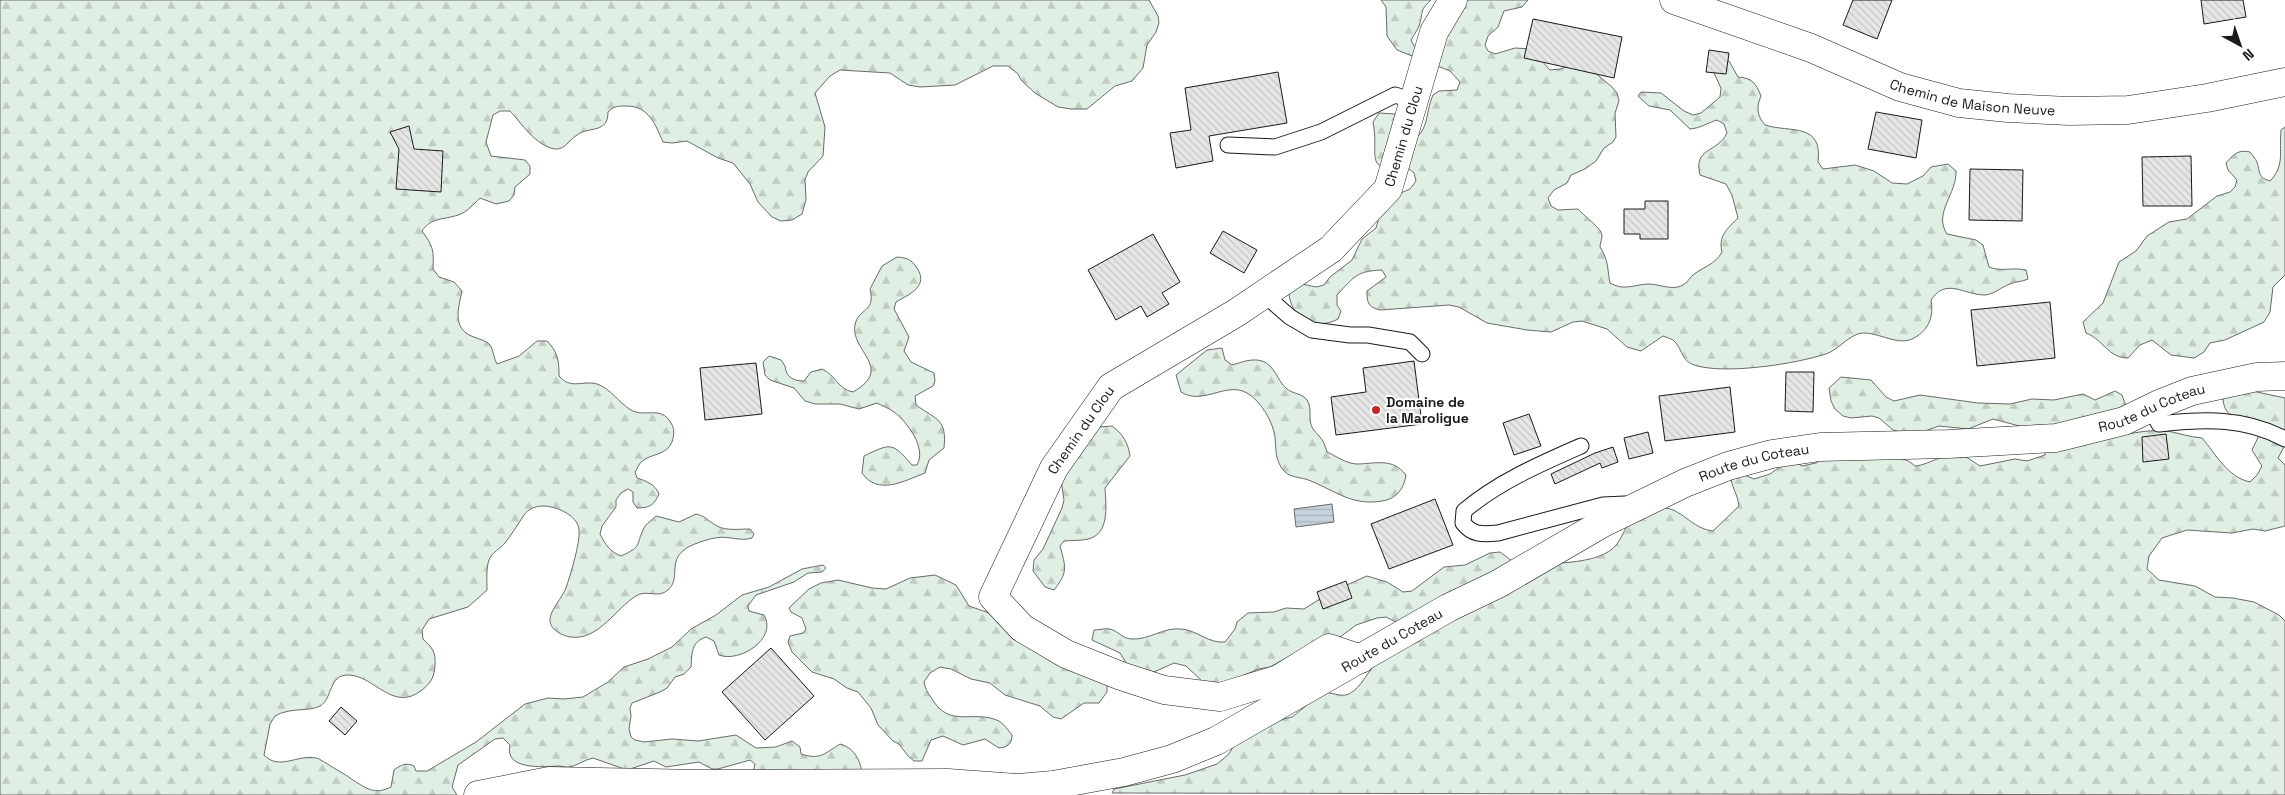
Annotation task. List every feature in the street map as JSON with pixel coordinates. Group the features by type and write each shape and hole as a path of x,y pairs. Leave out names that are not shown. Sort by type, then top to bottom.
{"street":[{"name":"Chemin du Clou","path":"1361,659 1329,648 1279,679 1220,697 1164,690 1121,676 1066,654 1022,628 994,597 1054,468 1111,386 1236,313 1331,248 1388,189 1434,32 1453,0"},
{"name":"Chemin de Maison Neuve","path":"1674,0 1811,48 1900,87 1959,103 2069,111 2128,110 2207,98 2285,82"},
{"name":"Route du Coteau","path":"478,795 549,781 749,784 948,783 1011,788 1053,785 1124,772 1172,759 1216,742 1448,608 1498,584 1628,510 1685,482 1728,466 1772,454 1820,447 1948,444 2056,438 2124,421 2192,391 2257,377 2285,376"}],"lane":[{"path":"1228,145 1275,147 1321,132 1395,95 1414,101"},
{"path":"1266,293 1290,317 1312,330 1410,342 1422,354"},
{"path":"2150,408 2160,424 2218,421 2246,423 2268,430 2285,439"},
{"path":"1581,446 1533,468 1486,494 1464,511 1463,524 1469,531 1482,534 1498,533 1603,505 1625,504 1628,510"}],"green space":[{"path":"0,0 1149,0 1158,16 1159,23 1156,32 1147,45 1143,68 1132,81 1115,86 1087,109 1058,107 1035,93 1008,66 993,66 955,85 920,87 908,85 890,73 840,70 830,76 815,93 825,127 823,156 808,172 805,180 806,200 802,214 792,220 781,221 772,217 758,202 750,184 733,163 718,158 687,141 663,142 654,123 646,113 634,107 618,106 608,112 605,124 601,127 582,132 558,149 542,144 510,111 500,111 493,115 486,142 491,156 525,160 530,166 530,174 515,187 514,195 509,201 496,204 480,198 461,214 429,223 422,231 432,248 433,269 439,277 454,282 462,291 458,309 460,326 469,335 490,344 497,364 519,356 537,341 547,341 556,353 559,376 563,380 572,384 597,384 631,410 642,413 662,414 671,423 674,434 669,447 645,459 635,472 637,478 653,485 659,494 651,505 637,508 633,502 633,492 628,489 621,493 616,500 616,507 602,526 600,534 611,550 621,556 633,550 645,526 656,516 679,522 696,514 721,528 750,529 754,534 752,538 747,539 720,537 699,542 686,548 679,555 675,565 674,580 668,590 660,594 640,594 590,634 581,637 571,637 554,629 550,619 552,611 568,583 577,550 579,529 574,520 565,512 543,506 532,508 526,513 505,543 490,557 487,567 487,590 468,607 429,619 422,630 423,639 433,650 435,669 430,682 422,690 412,696 402,698 393,696 358,677 349,675 337,678 324,703 320,706 287,711 275,716 270,724 264,755 276,762 309,757 317,758 367,788 380,791 391,787 394,770 401,765 408,764 414,766 416,771 427,771 476,742 525,704 548,698 583,697 608,682 624,667 648,659 672,647 691,629 716,615 742,595 769,587 802,569 823,565 826,568 822,572 808,573 794,582 756,595 748,606 749,611 764,615 767,624 766,632 754,647 746,652 727,657 719,655 714,641 706,637 697,642 693,649 691,667 684,674 675,677 667,688 660,692 632,703 629,729 631,737 644,742 672,739 698,741 736,735 756,748 776,747 792,741 800,747 801,754 807,756 822,755 840,744 850,749 857,757 863,779 750,784 755,764 750,760 718,769 712,769 699,762 666,767 654,761 627,770 593,758 569,767 534,766 518,763 513,759 510,753 510,745 503,738 495,739 458,765 452,787 457,795 0,795"},
{"path":"1381,0 1431,0 1423,10 1419,26 1411,40 1419,50 1459,0 1528,0 1522,7 1504,11 1498,27 1488,36 1485,45 1488,51 1495,54 1515,48 1531,49 1550,70 1560,69 1577,63 1587,66 1617,93 1619,101 1615,113 1616,137 1613,142 1604,148 1596,161 1585,169 1571,175 1567,183 1554,190 1548,198 1551,206 1558,210 1578,209 1599,229 1602,235 1600,247 1606,261 1610,283 1620,287 1648,284 1678,287 1687,282 1697,272 1713,263 1722,252 1722,237 1738,218 1732,195 1726,184 1700,175 1699,166 1703,155 1718,144 1727,133 1724,124 1717,120 1701,127 1690,129 1670,110 1649,106 1638,96 1641,92 1661,93 1684,111 1693,115 1701,113 1720,97 1721,88 1712,69 1722,56 1729,61 1738,77 1750,80 1757,88 1761,96 1758,111 1765,125 1810,135 1815,140 1818,149 1818,162 1823,169 1855,165 1874,171 1892,183 1907,184 1923,176 1931,167 1948,164 1956,171 1953,188 1944,211 1943,226 1947,234 1976,240 1983,245 1989,267 2026,270 2028,279 2012,283 1985,295 1949,288 1937,293 1931,300 1932,312 1927,327 1919,335 1908,340 1895,340 1862,333 1853,336 1826,354 1781,364 1730,369 1715,369 1689,363 1677,344 1663,336 1641,351 1627,347 1607,329 1582,321 1573,322 1551,332 1487,323 1459,307 1449,305 1380,310 1369,304 1367,291 1386,277 1382,270 1366,272 1356,276 1337,295 1337,305 1341,311 1338,319 1322,324 1306,320 1294,309 1289,293 1302,284 1316,287 1324,285 1330,277 1352,260 1362,239 1376,228 1378,221 1374,214 1389,198 1410,189 1416,181 1414,173 1408,168 1393,169 1378,164 1375,159 1373,122 1379,113 1395,114 1410,143 1424,127 1433,95 1439,91 1457,90 1460,82 1450,71 1397,50 1387,36 1386,7"},
{"path":"2285,127 2285,275 2273,287 2270,312 2264,322 2225,340 2210,343 2204,352 2194,358 2171,355 2152,340 2140,345 2128,358 2121,357 2111,352 2086,333 2083,322 2103,303 2119,262 2136,251 2147,236 2169,222 2187,219 2217,196 2230,192 2235,187 2237,180 2228,170 2226,163 2234,155 2242,151 2250,152 2256,161 2261,176 2270,181 2280,164 2281,130"},
{"path":"897,257 911,261 917,268 921,280 916,289 896,302 894,309 909,337 904,351 911,362 934,373 935,381 933,386 915,396 916,405 939,421 945,438 944,448 929,460 925,473 900,483 883,485 868,480 862,473 864,456 886,447 891,447 900,452 912,465 917,465 919,458 918,443 910,429 899,416 877,403 859,409 840,404 815,404 805,401 794,388 770,380 765,375 763,362 769,356 781,360 791,378 804,381 811,372 822,369 831,375 843,388 853,392 865,383 870,375 871,367 858,343 855,325 859,316 871,302 870,289 882,266"},
{"path":"1222,348 1225,360 1232,365 1254,360 1266,363 1287,389 1305,398 1310,407 1311,426 1323,441 1327,452 1344,461 1356,464 1383,463 1401,469 1406,475 1401,489 1395,496 1387,500 1362,502 1345,497 1307,479 1287,474 1278,460 1274,431 1269,419 1257,401 1247,393 1231,390 1189,396 1181,392 1176,375 1207,350"},
{"path":"1841,377 1871,380 1886,397 1894,401 1920,395 1978,403 2010,404 2032,399 2054,400 2083,394 2095,400 2115,391 2122,395 2126,406 2109,438 2138,432 2167,431 2202,438 2228,470 2250,482 2262,466 2252,450 2262,429 2235,419 2230,415 2226,411 2223,397 2243,389 2285,398 2285,445 2278,458 2285,465 2285,526 2265,531 2253,529 2232,533 2187,530 2162,538 2149,556 2147,569 2159,580 2195,586 2215,597 2254,602 2279,615 2285,621 2285,795 1112,793 1114,789 1185,775 1217,764 1228,755 1237,741 1267,723 1292,717 1322,693 1346,695 1354,691 1377,662 1391,653 1420,641 1422,635 1386,617 1377,618 1356,625 1335,641 1311,644 1270,667 1259,669 1229,681 1212,684 1204,683 1186,666 1174,663 1154,672 1128,666 1120,653 1092,640 1094,630 1110,629 1126,638 1138,639 1169,630 1181,629 1214,641 1225,642 1235,629 1237,622 1248,613 1274,612 1286,608 1304,609 1331,592 1367,576 1387,582 1403,592 1412,591 1444,567 1465,565 1490,553 1500,552 1516,564 1570,562 1598,557 1617,544 1631,516 1655,509 1663,508 1675,511 1699,526 1713,531 1739,506 1731,480 1742,474 1754,479 1770,474 1788,461 1794,461 1802,466 1816,463 1824,457 1846,454 1853,460 1878,457 1902,458 1915,466 1945,456 1957,455 1965,457 1980,466 2015,459 2027,461 2045,455 2046,433 1993,419 1968,429 1939,426 1922,432 1901,432 1893,430 1879,418 1872,416 1851,418 1843,416 1835,409 1831,401 1829,388"},
{"path":"1112,426 1124,439 1130,456 1105,488 1106,510 1103,525 1095,536 1088,539 1064,541 1060,546 1064,565 1062,579 1054,590 1045,587 1033,571 1034,560 1043,549 1062,508 1064,500 1061,479 1090,434 1100,427"},
{"path":"935,575 956,585 969,606 992,614 1107,684 1107,692 1099,703 1084,703 1061,719 1053,717 1040,706 1005,695 990,683 971,679 951,669 940,667 930,673 924,682 928,693 939,708 954,716 989,718 999,721 1012,735 1011,741 1007,746 999,748 985,739 963,745 943,736 931,740 922,761 914,761 878,725 871,708 858,692 847,688 834,679 812,672 792,652 788,642 790,636 803,633 806,629 802,618 791,612 789,608 809,589 821,583 838,580 872,588 886,589 910,578"}],"shaded area":[{"path":"1332,504 1334,522 1296,527 1294,509"}],"building":[{"path":"1853,0 1892,0 1877,39 1843,25"},
{"path":"2201,0 2243,0 2246,17 2204,24"},
{"path":"1533,19 1622,37 1614,78 1524,58"},
{"path":"1709,50 1729,53 1726,74 1706,72"},
{"path":"1278,72 1287,123 1209,136 1213,161 1176,168 1170,133 1191,130 1185,88"},
{"path":"1876,112 1922,120 1916,158 1868,149"},
{"path":"409,126 414,149 443,151 441,192 396,189 399,149 390,132"},
{"path":"2191,156 2192,206 2143,206 2142,157"},
{"path":"1970,169 2023,170 2022,221 1969,220"},
{"path":"1645,201 1668,201 1668,239 1640,239 1640,234 1624,234 1624,209 1645,209"},
{"path":"1223,231 1257,250 1244,273 1210,253"},
{"path":"1153,234 1180,282 1162,293 1169,304 1147,317 1141,306 1116,320 1088,270"},
{"path":"2050,302 2055,358 1977,366 1971,310"},
{"name":"Domaine de la Maroligue","path":"1414,361 1422,424 1336,435 1331,397 1366,392 1363,368"},
{"path":"756,363 762,414 705,420 700,368"},
{"path":"1786,372 1814,372 1813,412 1785,411"},
{"path":"1730,387 1735,432 1665,441 1659,396"},
{"path":"1529,414 1541,446 1514,455 1503,423"},
{"path":"1648,432 1653,453 1629,459 1624,438"},
{"path":"2166,434 2169,459 2143,462 2142,437"},
{"path":"1613,447 1618,462 1602,468 1600,463 1555,484 1551,474 1595,453"},
{"path":"1435,499 1453,545 1389,569 1371,524"},
{"path":"1346,581 1352,598 1323,609 1317,592"},
{"path":"771,648 814,696 765,740 722,692"},
{"path":"341,707 357,721 345,735 329,721"}],"place":[{"name":"Domaine de la Maroligue","path":"1376,410"}]}
